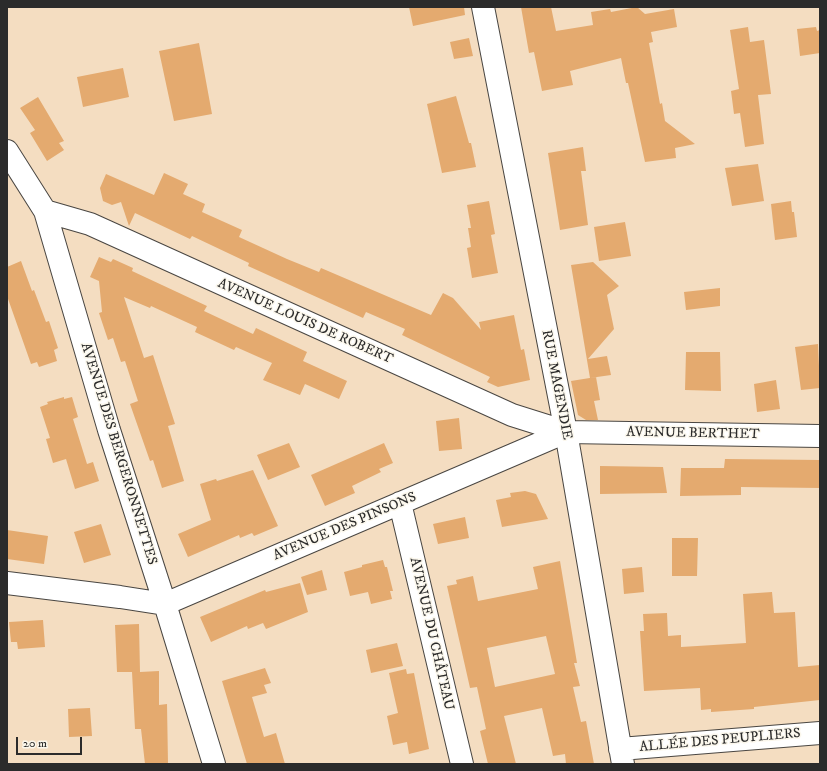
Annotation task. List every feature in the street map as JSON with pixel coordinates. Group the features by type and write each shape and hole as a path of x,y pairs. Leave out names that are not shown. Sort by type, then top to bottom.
{"street":[{"name":"RUE MAGENDIE","path":"483,7 566,432 622,757"},
{"name":"AVENUE DES BERGERONNETTES","path":"7,151 45,211 109,430 165,604 214,764"},
{"name":"AVENUE LOUIS DE ROBERT","path":"45,211 90,224 512,415 566,432"},
{"name":"AVENUE BERTHET","path":"566,432 820,436"},
{"name":"AVENUE DES PINSONS","path":"165,604 566,432"},
{"name":"AVENUE DU CHÂTEAU","path":"400,503 462,764"},
{"path":"7,584 120,597 165,604"},
{"name":"ALLÉE DES PEUPLIERS","path":"622,757 820,732"}],"building":[{"path":"409,7 464,7 465,15 413,26"},
{"path":"521,7 551,7 556,31 593,25 591,12 610,9 611,12 637,7 645,14 674,9 677,27 651,32 653,42 649,43 660,104 662,103 665,121 695,144 675,148 676,158 645,162 621,58 570,71 573,85 542,91 534,52 529,53"},
{"path":"748,27 750,42 764,40 771,94 758,95 764,144 745,147 740,113 734,114 731,91 739,89 730,30"},
{"path":"816,27 817,31 820,30 820,53 800,56 797,29"},
{"path":"469,38 473,56 454,59 450,42"},
{"path":"199,43 212,114 174,121 159,51"},
{"path":"123,68 129,97 83,107 77,77"},
{"path":"456,96 469,143 471,143 476,167 442,173 427,104"},
{"path":"38,97 64,141 59,143 64,150 47,161 30,133 35,130 20,108"},
{"path":"583,147 586,171 581,171 588,225 560,230 548,153"},
{"path":"758,164 764,201 732,206 725,168"},
{"path":"164,173 188,184 183,194 205,204 202,212 242,230 239,237 319,272 321,268 431,315 443,293 453,298 481,330 479,322 514,315 521,350 524,349 530,380 498,387 487,382 490,377 402,335 405,329 366,312 363,318 248,266 249,263 192,236 190,239 135,213 129,226 121,202 112,205 103,201 100,188 106,174 154,195"},
{"path":"489,201 495,234 491,235 498,273 472,278 467,248 471,247 468,228 471,228 467,205"},
{"path":"791,201 797,237 775,240 771,204"},
{"path":"625,222 631,256 599,261 594,227"},
{"path":"99,257 111,262 113,259 133,268 132,271 207,306 204,311 253,334 256,328 307,352 303,361 347,381 339,399 305,384 300,395 263,380 272,363 236,347 234,350 195,332 197,327 151,306 150,308 124,297 144,358 153,355 175,424 168,426 184,481 162,488 153,460 150,461 130,404 138,401 125,361 121,362 113,338 108,340 99,313 102,312 99,281 90,277"},
{"path":"21,261 46,322 49,321 58,348 54,350 57,361 39,367 37,362 31,364 7,296 7,267"},
{"path":"593,262 619,286 607,295 614,329 588,359 607,356 611,375 590,378 571,265"},
{"path":"720,288 720,306 686,310 684,292"},
{"path":"818,344 820,388 801,390 795,347"},
{"path":"686,352 720,352 721,391 685,390"},
{"path":"596,377 600,400 594,401 598,420 586,420 578,415 571,381"},
{"path":"776,380 780,409 757,412 754,384"},
{"path":"64,397 64,399 72,397 78,417 73,419 87,464 93,462 99,481 75,489 66,459 53,463 46,439 50,438 40,407 48,404 47,402"},
{"path":"459,418 462,449 439,451 436,421"},
{"path":"289,443 300,467 268,480 257,455"},
{"path":"384,443 393,463 379,469 381,472 352,486 355,493 325,506 311,475"},
{"path":"725,459 820,460 820,488 741,487 741,495 680,496 681,468 724,468"},
{"path":"600,466 663,467 667,493 600,494"},
{"path":"253,470 278,526 254,536 252,533 240,538 239,535 188,557 178,534 211,520 200,484 216,479 217,481"},
{"path":"525,491 536,494 548,519 502,527 496,500 511,497 510,493"},
{"path":"465,517 469,538 438,544 433,524"},
{"path":"101,524 111,555 84,563 74,532"},
{"path":"7,530 48,536 44,564 7,559"},
{"path":"672,538 698,538 697,576 672,576"},
{"path":"383,560 385,567 387,567 393,591 390,591 392,599 371,604 368,592 350,596 344,572 362,567 362,565"},
{"path":"560,561 577,663 574,663 580,686 573,687 581,722 586,721 594,764 566,764 565,754 553,756 542,708 504,716 516,764 488,764 480,731 486,729 477,687 470,688 447,586 457,584 456,580 473,576 478,601 538,589 533,567","holes":["546,636 555,674 495,687 487,648"]},
{"path":"642,567 644,592 624,594 622,569"},
{"path":"322,570 327,590 307,595 301,577"},
{"path":"300,583 308,612 266,629 263,623 248,629 247,626 211,642 200,617 265,590 266,592"},
{"path":"772,592 774,613 795,612 798,667 820,665 820,700 754,707 754,709 711,712 711,709 701,710 700,688 644,691 640,631 644,631 643,614 667,613 668,636 681,635 681,647 746,643 743,594"},
{"path":"43,620 45,647 18,649 17,642 11,642 9,622"},
{"path":"139,624 140,672 159,671 159,705 167,704 168,764 145,764 141,729 135,729 132,672 117,672 115,625"},
{"path":"397,643 403,666 371,673 366,650"},
{"path":"265,668 271,683 264,685 267,693 252,697 264,737 276,733 285,764 247,764 222,681"},
{"path":"406,669 407,674 414,673 429,749 409,754 407,742 393,745 387,716 398,713 389,673"},
{"path":"90,708 92,736 69,737 68,709"}]}
